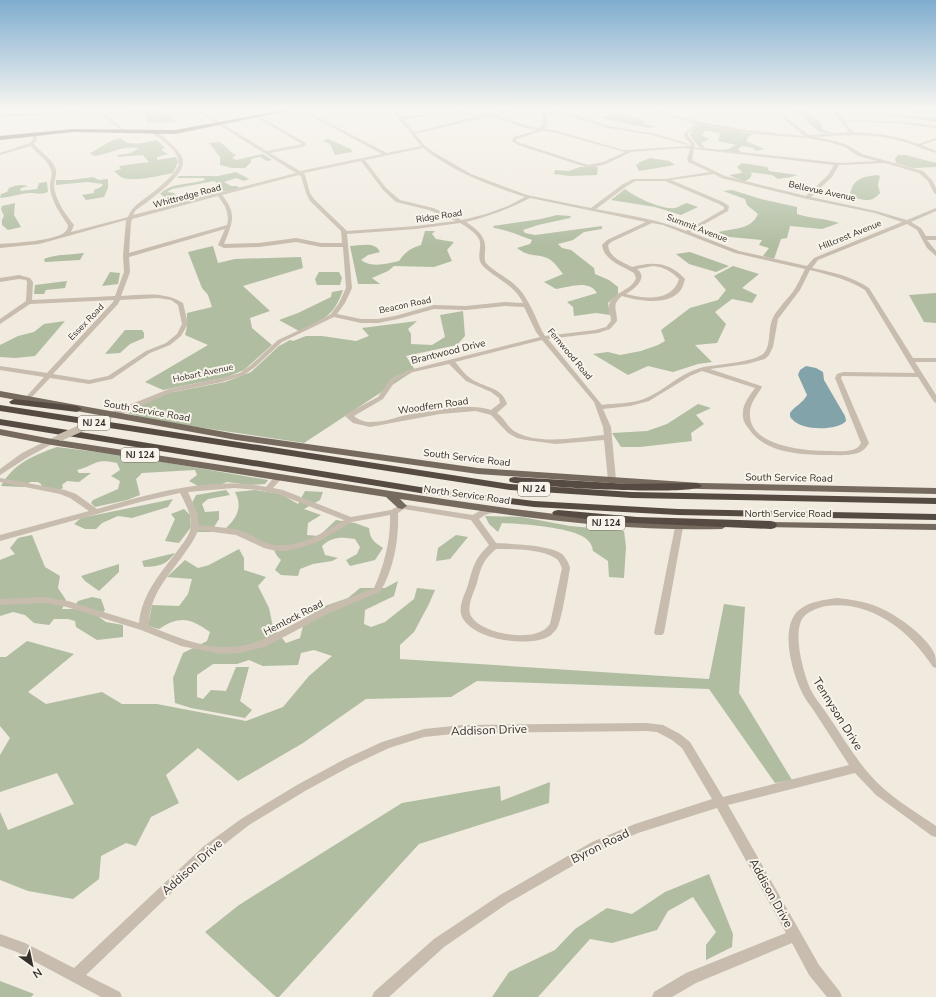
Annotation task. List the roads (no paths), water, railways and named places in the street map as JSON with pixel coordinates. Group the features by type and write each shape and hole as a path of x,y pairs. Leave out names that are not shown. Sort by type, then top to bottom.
{"highway":[{"path":"0,400 77,409"},
{"name":"NJ 24","path":"0,408 510,487 590,493 674,496 936,501"},
{"name":"NJ 24","path":"0,422 420,490 491,505 554,506 640,511 936,517"},
{"path":"383,468 486,478 636,487 671,488 697,486"},
{"path":"491,505 622,520 734,522 771,525"}],"main road":[{"name":"South Service Road","path":"0,394 77,409 106,417 434,465 514,474 697,486 936,491"},
{"name":"North Service Road","path":"0,432 52,442 390,495 491,505 616,524 679,527 771,525 936,527"},
{"path":"390,495 398,509"}],"street":[{"path":"41,155 48,160 53,169 52,187 60,210 71,225 76,228 92,228"},
{"path":"129,219 133,210 161,189 180,168 181,161 178,155"},
{"path":"272,155 301,174 312,200 342,228 345,233"},
{"name":"Whittredge Road","path":"0,246 31,244 301,174 383,155"},
{"name":"Summit Avenue","path":"434,155 468,175 514,192 652,221 687,232 733,250 841,276 866,287 936,401"},
{"path":"552,155 588,166 596,166 618,159 624,155"},
{"name":"Bellevue Avenue","path":"690,155 690,161 714,173 738,181 807,198 876,212 908,222 919,229 929,247 936,254"},
{"path":"757,155 837,164 885,162"},
{"path":"858,155 925,175 930,180 936,194"},
{"name":"Fernwood Road","path":"362,159 396,200 402,203 430,208 473,229 481,238 484,247 481,259 484,264 512,284 522,295 536,327 589,391 599,407 607,427 612,480"},
{"path":"807,198 830,176 837,164"},
{"path":"594,209 632,181 665,180 714,173"},
{"path":"665,180 721,203 727,207 726,210 687,232"},
{"path":"220,195 229,208 231,221 221,245 259,245 296,240 321,245 346,245"},
{"name":"Ridge Road","path":"345,233 434,227 507,209 531,196"},
{"name":"Hillcrest Avenue","path":"599,407 636,403 649,399 679,379 701,369 719,365 751,362 765,357 769,350 774,320 777,314 798,290 808,268 813,261 936,209"},
{"name":"Essex Road","path":"27,399 111,309 118,298 127,272 126,256 129,219"},
{"path":"621,294 637,284 637,272 608,256 605,251 605,245 609,241 652,221"},
{"path":"63,236 69,231 71,225"},
{"path":"126,256 229,226"},
{"name":"Hobart Avenue","path":"0,473 25,455 61,437 171,390 222,380 242,374 280,341 333,315 342,303 349,288 345,233"},
{"path":"924,238 936,238"},
{"path":"621,294 638,299 660,299 678,290 682,282 682,279 674,271 658,264 648,264 632,269"},
{"path":"0,280 19,277 28,279 30,282 28,302"},
{"name":"Brantwood Drive","path":"349,416 381,398 389,384 400,374 422,367 544,338 590,333 608,328 614,322 612,305 621,294"},
{"name":"Beacon Road","path":"505,304 522,295"},
{"path":"0,322 28,302 161,296 176,300 183,307 184,324 182,331 168,344 148,352 117,374 105,380 89,382 0,368"},
{"name":"Beacon Road","path":"333,315 360,321 378,321 396,318 434,307 476,308 505,304 527,305"},
{"path":"912,360 936,360"},
{"path":"450,361 468,380 493,391 502,397 504,404 492,413 499,418 511,432 532,440 551,441 608,437"},
{"path":"701,369 759,387 746,408 747,420 754,431 764,439 778,446 813,454 852,453 862,449 866,443 838,378 839,375 921,375"},
{"name":"Woodfern Road","path":"349,416 358,422 374,424 412,416 469,409 481,409 492,413"},
{"path":"268,489 279,477"},
{"path":"0,480 62,492 73,496 96,512"},
{"path":"0,538 141,498 183,491 230,486 268,489 350,520"},
{"path":"144,628 145,611 152,592 190,538 195,527 194,516 183,491"},
{"path":"195,527 241,534 274,548 285,548 299,546 325,536 350,520 398,509 474,518 491,505"},
{"name":"Hemlock Road","path":"0,602 44,600 68,604 144,628 184,644 221,651 239,650 262,645 310,619 377,590 385,571 398,509"},
{"path":"474,518 494,546 550,552 562,558 566,568 554,625 546,634 533,638 500,636 481,630 470,623 467,617 466,603 479,561 494,546"},
{"path":"659,633 679,527"},
{"name":"Tennyson Drive","path":"936,664 926,647 905,628 888,617 860,604 836,601 824,602 810,607 803,612 795,626 794,638 800,676 805,689 857,768 880,792 936,832"},
{"name":"Addison Drive","path":"75,976 208,850 245,822 301,788 386,745 424,732 463,729 646,727 659,728 676,737 686,745 720,802 814,970 835,997"},
{"name":"Byron Road","path":"379,997 440,943 504,899 596,846 635,829 705,806 857,768"},
{"path":"659,997 691,978 794,935"},
{"path":"0,940 20,947 115,997"}],"water":[{"path":"806,366 816,368 823,372 824,380 845,416 846,421 835,427 811,428 797,423 791,418 790,413 807,395 798,375 800,370"}]}
